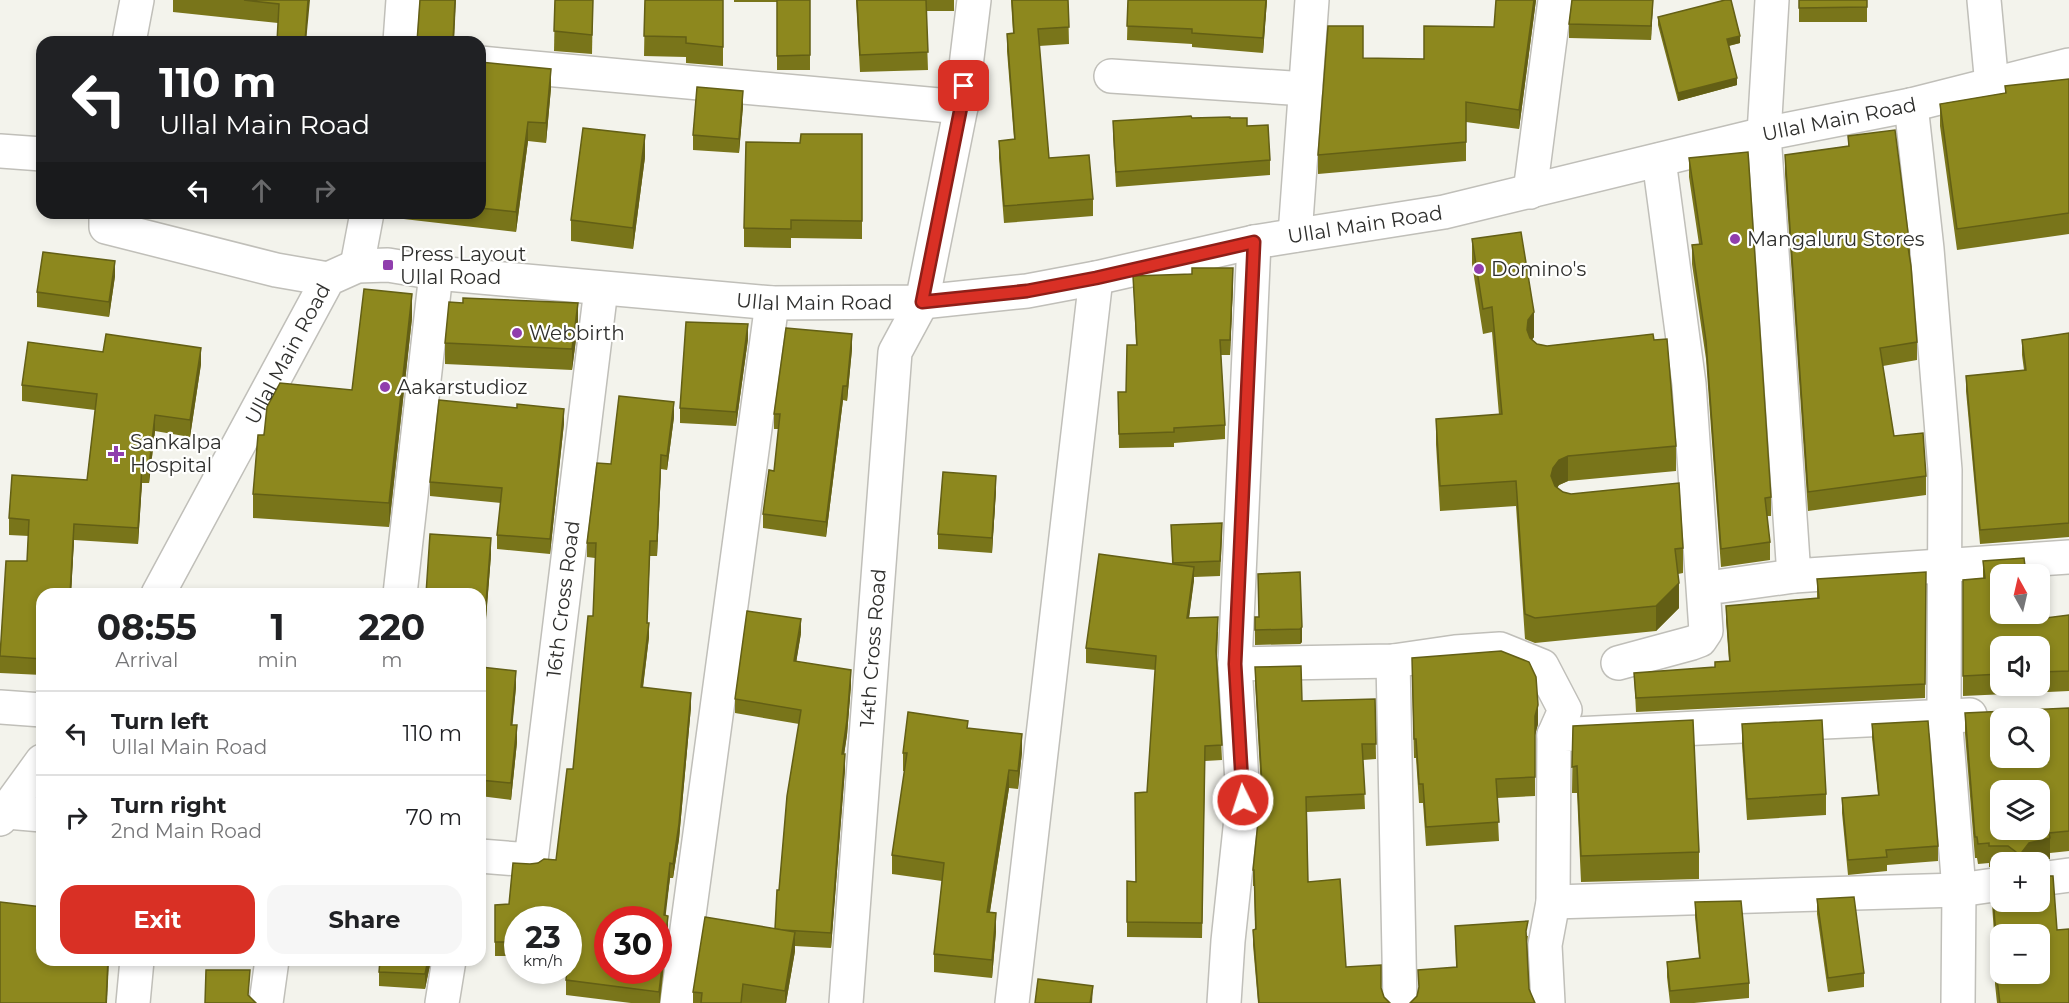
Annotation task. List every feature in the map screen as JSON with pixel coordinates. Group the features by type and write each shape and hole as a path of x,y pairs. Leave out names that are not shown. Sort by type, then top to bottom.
{"street":[{"path":"130,36 137,0"},
{"path":"400,36 403,0"},
{"name":"14th Cross Road","path":"846,1003 895,352 922,302 961,107 974,0"},
{"path":"1295,235 1312,0"},
{"path":"1530,192 1555,0"},
{"path":"1772,0 1764,134 1794,576"},
{"path":"1984,0 1992,86"},
{"path":"486,64 961,107"},
{"name":"Ullal Main Road","path":"161,588 342,272 388,265 436,273 772,303 922,302 1027,291 1096,278 1254,242 1444,212 1764,134 1911,105 2069,67"},
{"path":"1111,76 1306,89"},
{"path":"1911,105 1927,249 1945,470 1944,703 1947,717 1959,890 1958,1003"},
{"path":"0,151 36,154"},
{"path":"1618,663 1692,643 1704,636 1706,631 1689,384 1659,160"},
{"path":"106,219 106,227 276,270 342,272 364,219"},
{"path":"1224,1003 1243,800 1235,664 1254,242"},
{"path":"401,588 436,273"},
{"path":"1012,1003 1096,278"},
{"name":"16th Cross Road","path":"486,856 531,860 601,289"},
{"path":"677,1003 772,303"},
{"path":"1648,341 1683,337"},
{"path":"1662,491 1696,488"},
{"path":"1722,586 1794,576 2069,557"},
{"path":"1235,664 1393,660 1500,649 1542,666 1565,710 1554,735 1553,902 1545,945 1548,1003"},
{"path":"1393,660 1400,1003"},
{"path":"0,708 36,710"},
{"path":"1554,735 1990,714"},
{"path":"3,815 36,769"},
{"path":"3,815 36,815"},
{"path":"2050,878 2069,875"},
{"path":"1553,902 1959,890 1990,886"},
{"path":"133,1003 136,966"},
{"path":"266,1003 271,966"},
{"path":"442,1003 448,966"}],"building":[{"path":"244,0 308,0 305,36 277,36 279,4"},
{"path":"420,0 455,0 453,36 417,36"},
{"path":"555,0 593,0 592,35 554,31"},
{"path":"645,0 723,0 723,47 686,43 686,37 644,36"},
{"path":"777,0 810,0 810,55 777,56"},
{"path":"857,0 926,0 928,52 860,55"},
{"path":"1012,0 1068,0 1069,27 1038,29 1049,158 1089,155 1093,199 1004,206 999,141 1015,139 1007,34 1014,33"},
{"path":"1128,0 1266,0 1263,38 1192,33 1192,29 1127,26"},
{"path":"1496,0 1534,0 1519,110 1466,102 1466,142 1318,155 1328,26 1363,26 1363,58 1424,59 1424,26 1494,27"},
{"path":"1572,0 1653,0 1651,26 1569,24"},
{"path":"1731,0 1740,36 1727,39 1737,78 1678,93 1658,17"},
{"path":"1799,0 1867,0 1867,7 1799,8"},
{"path":"486,63 551,69 546,123 528,122 516,212 486,209"},
{"path":"2069,79 2069,213 1957,229 1940,104 2006,93 2005,86"},
{"path":"697,87 743,91 739,139 693,135"},
{"path":"1191,116 1192,118 1247,118 1247,126 1268,125 1270,160 1116,172 1113,121"},
{"path":"583,128 645,135 633,228 571,220"},
{"path":"1895,130 1910,247 1908,247 1917,342 1880,348 1894,436 1923,433 1926,476 1808,492 1785,155 1849,146 1848,136"},
{"path":"801,134 862,134 862,221 791,220 791,229 744,228 746,142 800,143"},
{"path":"1748,152 1771,497 1765,498 1770,542 1721,549 1706,341 1692,245 1702,244 1689,158"},
{"path":"1521,232 1534,312 1528,320 1527,330 1530,338 1537,344 1547,346 1653,334 1654,340 1667,339 1676,446 1568,456 1559,460 1551,476 1555,486 1571,494 1679,483 1683,548 1675,549 1679,583 1656,606 1535,618 1525,614 1516,481 1440,486 1436,419 1502,414 1492,307 1483,309 1472,239"},
{"path":"43,252 115,261 109,302 37,292"},
{"path":"1192,268 1233,268 1230,340 1220,340 1225,425 1174,428 1174,432 1119,434 1118,392 1126,392 1127,345 1137,345 1133,276 1192,274"},
{"path":"364,289 412,294 389,503 253,494 258,435 264,435 267,407 280,383 352,390"},
{"path":"463,298 578,303 572,349 445,343 449,302 463,303"},
{"path":"686,322 748,324 736,412 680,408"},
{"path":"786,328 852,334 847,386 843,386 826,522 763,514 769,470 774,471 780,414 774,414"},
{"path":"2069,333 2069,523 1980,530 1966,376 2026,370 2022,340"},
{"path":"106,334 201,348 190,420 155,415 149,467 142,466 138,528 74,524 70,588 36,588 36,659 0,656 6,561 27,561 29,520 9,518 12,475 87,480 97,394 22,385 28,342 103,352"},
{"path":"619,396 674,402 667,456 661,455 657,541 650,541 647,623 649,623 641,687 691,693 679,824 673,864 670,863 665,906 594,906 594,984 582,982 582,906 504,906 504,942 495,942 495,905 509,904 513,863 530,864 544,859 556,860 567,769 573,769 588,616 593,616 596,543 587,543 597,463 611,464"},
{"path":"439,400 517,408 517,404 564,409 550,539 497,535 502,488 430,482"},
{"path":"943,472 996,476 992,538 938,534"},
{"path":"1222,523 1220,561 1173,563 1171,525"},
{"path":"430,534 491,538 486,602 486,588 426,588"},
{"path":"1099,554 1194,567 1187,618 1218,617 1216,651 1222,745 1205,746 1202,923 1127,922 1127,881 1136,882 1135,793 1147,792 1156,656 1086,648"},
{"path":"2024,558 2025,564 1990,564 1990,624 2050,624 2050,617 2069,615 2069,671 2050,672 2050,636 1990,636 1990,675 1963,676 1963,580 1985,578 1983,561"},
{"path":"1300,572 1302,627 1300,629 1255,630 1255,617 1259,617 1258,574"},
{"path":"1926,572 1925,684 1636,698 1634,673 1715,667 1715,662 1730,661 1726,606 1819,598 1817,579"},
{"path":"747,611 801,619 794,661 851,670 842,754 845,754 831,933 775,929 787,796 801,710 735,699"},
{"path":"1501,651 1529,662 1536,677 1538,705 1535,716 1535,777 1496,779 1499,822 1426,827 1423,784 1419,784 1416,739 1414,739 1412,658"},
{"path":"1301,666 1302,701 1375,699 1376,744 1362,744 1365,794 1306,797 1308,882 1340,879 1346,967 1381,965 1381,988 1384,997 1390,1003 1259,1003 1253,930 1256,929 1253,870 1262,784 1255,667"},
{"path":"486,668 516,671 511,725 517,725 511,783 486,781"},
{"path":"2069,708 2069,831 2050,833 2050,780 1990,780 1990,840 2042,840 2029,843 2022,852 2016,852 2008,846 1978,844 1977,837 1975,837 1965,713 1990,712 1990,768 2050,768 2050,709"},
{"path":"908,712 968,721 967,728 1022,734 1018,771 1009,770 987,912 996,913 992,960 934,954 944,863 892,855 907,753 903,753"},
{"path":"1693,720 1699,852 1581,856 1577,766 1572,767 1573,726"},
{"path":"1822,720 1826,794 1747,799 1742,724"},
{"path":"1928,721 1938,846 1886,850 1887,857 1848,860 1842,798 1879,795 1872,724"},
{"path":"2050,876 2053,876 2057,930 2069,929 2069,1003 2000,1003 1998,984 2050,984 2050,924 1995,924 1994,912 2050,912"},
{"path":"1854,897 1864,973 1828,978 1817,899"},
{"path":"1741,901 1749,983 1670,991 1667,962 1700,958 1695,902"},
{"path":"0,902 36,906 36,966 108,966 106,1003 0,1003"},
{"path":"705,917 795,932 785,991 743,984 741,1003 701,1003 702,993 693,992"},
{"path":"1528,921 1526,931 1529,989 1535,1003 1410,1003 1417,996 1418,970 1457,967 1455,926"},
{"path":"380,966 427,966 425,974 379,972"},
{"path":"206,970 250,970 248,995 256,1003 205,1003"},
{"path":"1038,979 1093,986 1090,1003 1035,1003"},
{"path":"597,984 660,984 659,992"}],"place":[{"name":"Mangaluru Stores","path":"1735,239"},
{"name":"Press Layout Ullal Road","path":"388,265"},
{"name":"Domino's","path":"1479,269"},
{"name":"Webbirth","path":"517,333"},
{"name":"Aakarstudioz","path":"385,387"},
{"name":"Sankalpa Hospital","path":"116,454"}],"route":[{"path":"964,86 922,302 1027,291 1096,278 1254,242 1235,664 1243,800"}]}
